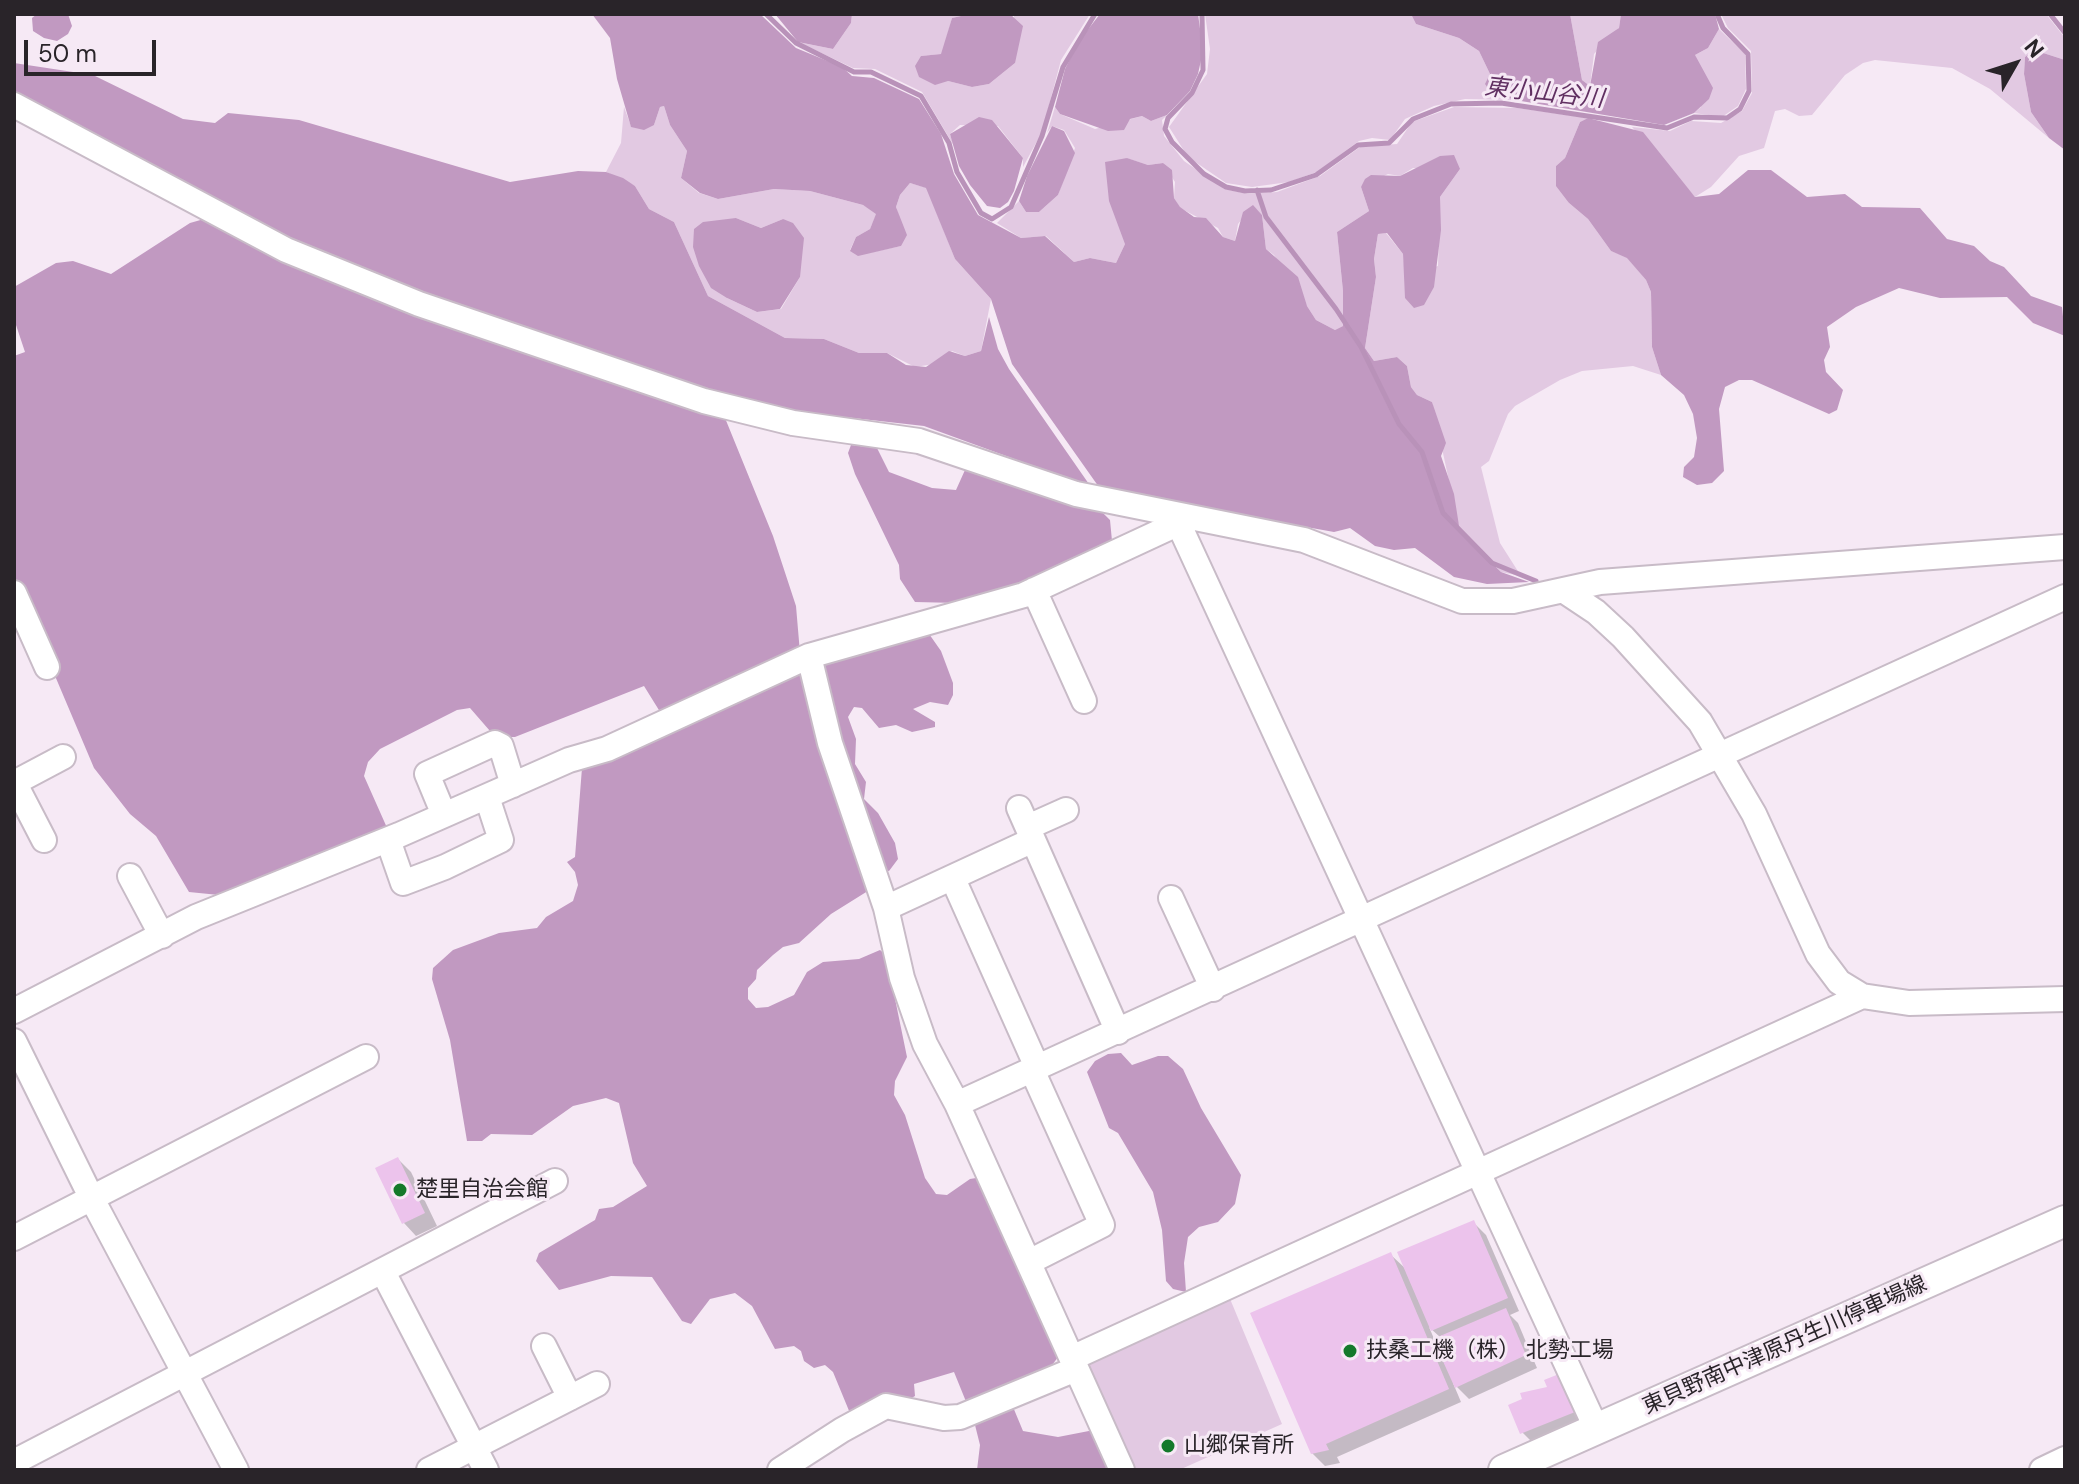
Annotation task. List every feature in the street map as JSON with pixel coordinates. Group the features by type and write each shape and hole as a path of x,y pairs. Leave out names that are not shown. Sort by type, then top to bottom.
{"main road":[{"name":"東貝野南中津原丹生川停車場線","path":"1504,1470 2065,1221"}],"street":[{"path":"14,105 286,250 419,304 704,401 793,423 919,441 1076,494 1177,520 1304,540 1462,601 1486,603 1566,592 1615,581 2065,547"},
{"path":"14,1011 196,917 388,840 569,760 607,749 809,656 1034,590 1177,520"},
{"path":"1177,520 1597,1430"},
{"path":"1034,590 1084,701"},
{"path":"1566,592 1596,612 1657,671 1720,752 1754,814 1827,970 1862,996 1909,1003 2065,999"},
{"path":"14,593 47,667"},
{"path":"957,1104 1362,921 1720,752 2065,597"},
{"path":"809,656 830,743 886,908 902,978 925,1044 957,1104 1122,1470"},
{"path":"444,815 427,774 495,743 501,746 513,785"},
{"path":"44,840 14,782 63,757"},
{"path":"388,840 403,883 445,867 501,840 487,797"},
{"path":"886,908 953,879 1026,825 1066,810"},
{"path":"1026,825 1118,1032"},
{"path":"130,876 162,936"},
{"path":"953,879 1102,1225 1029,1262"},
{"path":"1171,898 1213,989"},
{"path":"780,1470 886,1406 944,1418 960,1417 1862,996"},
{"path":"14,1041 92,1199 236,1470"},
{"path":"14,1238 366,1057"},
{"path":"14,1462 555,1181"},
{"path":"383,1272 486,1470"},
{"path":"544,1346 570,1398"},
{"path":"429,1470 597,1384"},
{"path":"2042,1470 2065,1459"}],"shaded area":[{"path":"37,14 68,14 72,26 68,34 57,41 44,38 33,31 32,18"},
{"path":"592,14 760,14 796,48 842,67 852,76 874,78 919,99 941,134 954,174 978,215 1021,238 1045,236 1074,262 1090,258 1116,263 1125,244 1109,201 1105,162 1127,158 1148,165 1163,163 1172,170 1174,198 1180,207 1194,217 1206,218 1223,237 1235,241 1243,212 1253,205 1262,215 1266,249 1298,277 1307,306 1316,320 1335,330 1343,326 1337,232 1369,211 1361,187 1365,179 1371,175 1400,176 1440,156 1454,155 1460,169 1440,197 1441,230 1434,287 1424,305 1414,308 1405,298 1403,254 1387,233 1378,234 1374,259 1376,277 1365,348 1374,361 1397,357 1407,366 1411,387 1417,395 1432,402 1446,443 1441,456 1454,494 1460,532 1501,572 1529,582 1487,584 1454,577 1415,548 1394,550 1375,546 1350,528 1334,532 1101,490 1012,364 991,299 955,259 926,188 910,183 900,195 896,207 907,235 901,246 858,256 850,251 856,237 870,229 876,214 863,205 810,191 774,189 718,199 700,193 681,178 687,151 670,125 664,106 660,107 654,125 644,130 631,127 617,79 610,38"},
{"path":"775,14 852,14 851,23 833,49 798,42"},
{"path":"852,14 970,14 952,18 942,54 921,56 948,81 972,87 989,84 1015,63 1014,16 1010,14 1090,14 1061,60 1042,132 1023,167 1023,158 998,126 960,125 950,134 954,146 922,92 875,69 853,68 798,42 833,49 851,23"},
{"path":"970,14 1010,14 1023,26 1015,63 989,84 972,87 948,81 935,85 919,77 915,66 921,56 941,54 952,18"},
{"path":"1100,14 1198,14 1203,51 1198,74 1190,91 1167,115 1151,121 1142,116 1130,119 1124,130 1108,131 1060,114 1055,107 1065,69 1079,41"},
{"path":"1205,14 1411,14 1416,24 1459,38 1479,51 1490,74 1491,92 1515,100 1465,99 1434,106 1405,119 1390,140 1372,138 1359,141 1317,172 1289,182 1252,187 1226,183 1188,157 1169,127 1207,74 1210,49"},
{"path":"1411,14 1570,14 1582,80 1590,86 1598,42 1619,28 1621,14 1715,14 1719,29 1708,48 1695,55 1713,88 1709,99 1694,113 1664,125 1515,100 1491,92 1485,84 1490,74 1479,51 1459,38 1416,24"},
{"path":"1570,14 1621,14 1619,28 1594,54 1590,86 1582,80"},
{"path":"1721,14 2046,14 2065,38 2065,60 2034,50 2025,57 2024,74 2031,112 2049,138 1990,89 1952,68 1875,60 1863,63 1845,75 1812,115 1799,116 1785,109 1775,111 1764,148 1739,156 1711,187 1695,197 1632,127 1670,131 1691,121 1721,123 1742,111 1752,93 1751,51 1728,28"},
{"path":"1719,29 1745,54 1746,89 1738,106 1722,117 1694,113 1701,107 1695,55 1708,48"},
{"path":"2034,50 2065,60 2065,150 2049,138 2031,112 2024,74 2025,57"},
{"path":"14,63 93,75 183,119 215,123 228,113 299,120 510,182 578,171 606,172 623,178 635,186 649,209 674,222 708,296 785,338 824,339 859,353 887,353 906,365 926,367 949,351 965,356 981,351 989,317 998,349 1009,369 1091,487 924,426 791,411 728,398 379,277 287,239 14,94"},
{"path":"664,106 670,125 687,151 681,178 699,193 718,199 774,189 810,191 863,205 877,213 870,229 856,237 850,250 858,255 901,246 896,207 900,195 910,183 927,188 955,259 991,299 981,351 965,356 952,351 934,364 915,367 887,353 859,353 824,339 785,338 708,296 674,222 649,209 635,186 606,172 621,143 624,107 631,126 654,125 660,107","holes":["736,218 761,228 783,219 800,277 781,309 757,312 727,298"]},
{"path":"1055,107 1060,114 1095,129 1142,116 1151,121 1167,115 1162,120 1164,136 1184,161 1225,189 1248,194 1277,192 1320,176 1360,147 1397,144 1412,122 1454,107 1518,108 1588,118 1580,122 1565,158 1556,166 1569,203 1588,219 1611,251 1627,257 1646,280 1651,292 1652,347 1661,375 1633,366 1582,371 1515,406 1508,414 1489,461 1481,467 1500,543 1521,576 1501,572 1460,532 1432,402 1417,395 1411,387 1407,366 1397,357 1374,361 1365,348 1376,277 1374,259 1378,234 1386,233 1403,254 1405,275 1438,266 1440,197 1460,169 1413,168 1400,176 1388,174 1361,187 1369,211 1337,232 1343,326 1335,330 1316,320 1274,255 1266,249 1262,215 1253,206 1238,224 1235,241 1223,237 1218,228 1180,208 1174,198 1175,182 1163,163 1148,165 1126,158 1125,244 1116,263 1090,258 1074,262 1046,236 1021,238 997,223 1019,201 1026,212 1039,212 1058,195 1075,148 1064,130 1052,126 1047,133"},
{"path":"979,117 992,120 1023,158 1014,191 1000,208 987,206 970,185 959,166 950,134"},
{"path":"1588,118 1643,132 1695,197 1719,194 1748,170 1771,170 1807,197 1845,194 1862,207 1920,208 1947,239 1974,246 1990,261 2004,267 2031,296 2062,307 2065,336 2033,323 2007,297 1940,298 1899,288 1856,307 1827,327 1830,347 1824,360 1826,372 1843,390 1837,410 1829,414 1752,380 1739,380 1725,387 1719,409 1724,471 1712,483 1697,485 1683,477 1684,467 1694,457 1697,438 1693,414 1684,395 1661,375 1652,347 1651,292 1646,280 1627,258 1611,251 1588,219 1569,203 1556,186 1556,166 1565,158 1580,122"},
{"path":"1052,126 1064,131 1075,153 1058,195 1039,212 1026,212 1019,201 1027,176"},
{"path":"736,218 761,228 783,219 793,223 804,238 800,277 780,309 757,312 727,298 711,288 699,266 693,247 694,229 703,222"},
{"path":"204,219 725,418 773,536 796,606 800,653 662,715 644,686 515,737 502,737 490,731 470,708 457,710 380,749 368,762 364,776 388,830 229,896 189,892 156,836 130,814 94,768 14,579 14,356 25,352 14,319 14,287 56,263 73,261 111,274 190,223"},
{"path":"851,445 877,448 889,472 932,488 956,490 965,470 1098,508 1110,520 1112,541 1021,586 958,603 915,602 900,579 899,565 855,474 848,453"},
{"path":"927,631 941,651 953,683 953,695 948,705 930,702 913,709 935,722 935,727 912,732 896,725 879,728 862,708 854,707 848,717 856,739 855,764 866,782 864,799 878,813 895,843 898,859 889,871 879,869 819,674 823,660"},
{"path":"802,664 871,889 831,914 799,943 783,947 773,955 757,970 756,979 748,988 748,999 756,1008 768,1007 794,995 807,972 823,962 859,959 880,950 886,955 907,1057 895,1081 894,1095 905,1115 925,1178 936,1194 947,1195 970,1179 982,1177 1062,1352 1049,1369 967,1404 954,1372 914,1384 915,1396 908,1400 852,1418 833,1372 825,1365 814,1368 804,1361 801,1351 794,1346 775,1349 752,1306 735,1293 710,1299 691,1324 682,1321 652,1277 611,1276 559,1290 536,1261 539,1253 595,1220 599,1209 613,1207 647,1186 633,1163 619,1103 606,1098 573,1106 532,1135 491,1134 482,1141 467,1141 450,1040 432,979 433,968 453,950 499,933 537,928 546,917 573,901 578,885 575,872 567,862 575,857 582,768"},
{"path":"1121,1053 1132,1065 1158,1056 1168,1056 1183,1069 1201,1108 1241,1175 1235,1204 1218,1222 1199,1227 1188,1237 1184,1263 1186,1292 1173,1289 1166,1281 1162,1230 1153,1192 1118,1133 1109,1128 1087,1072 1095,1061 1108,1054"},
{"path":"1228,1294 1282,1424 1179,1470 1131,1470 1084,1366 1087,1357"},
{"path":"1013,1407 1023,1431 1058,1437 1094,1430 1112,1470 977,1470 980,1445 975,1425 984,1415"}],"building":[{"name":"楚里自治会館","path":"398,1157 425,1213 402,1224 375,1168"},
{"path":"1474,1220 1508,1298 1431,1331 1397,1252"},
{"name":"扶桑工機（株） 北勢工場","path":"1391,1252 1449,1389 1326,1444 1329,1450 1311,1454 1250,1313"},
{"path":"1506,1308 1526,1355 1455,1388 1433,1339"},
{"path":"1559,1374 1575,1412 1520,1434 1508,1405 1522,1399 1520,1393 1547,1387 1544,1380"}],"waterway":[{"name":"東小山谷川","path":"766,14 796,43 854,72 871,72 921,96 949,143 957,172 981,213 992,219 1011,207 1042,136 1063,67 1095,14"},
{"name":"東小山谷川","path":"1202,14 1203,70 1192,93 1168,118 1165,129 1172,142 1204,174 1226,187 1245,191 1271,190 1316,175 1358,145 1389,143 1413,119 1451,104 1501,103 1667,128 1694,117 1727,118 1740,109 1749,91 1748,54 1723,28 1717,14"},
{"name":"東小山谷川","path":"2050,14 2065,33"},
{"path":"1257,190 1266,217 1336,309 1361,347 1399,424 1422,452 1443,513 1492,563 1536,581"}],"place":[{"name":"楚里自治会館","path":"400,1190"},
{"name":"扶桑工機（株） 北勢工場","path":"1350,1351"},
{"name":"山郷保育所","path":"1168,1446"}]}
